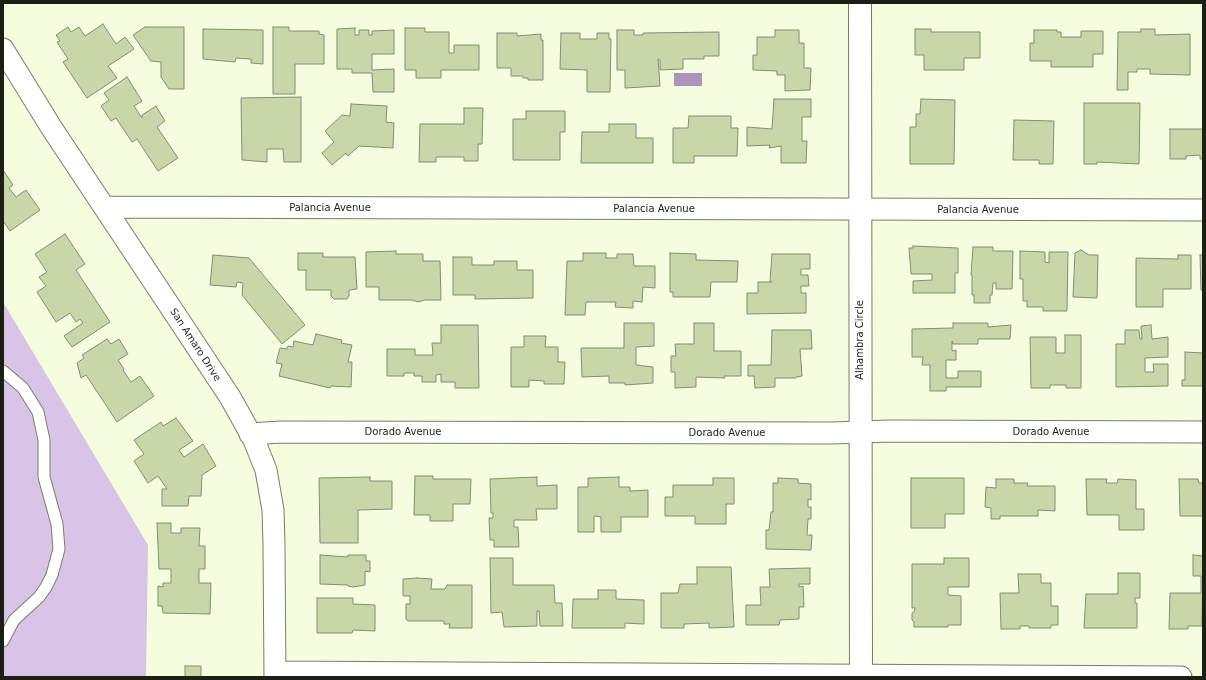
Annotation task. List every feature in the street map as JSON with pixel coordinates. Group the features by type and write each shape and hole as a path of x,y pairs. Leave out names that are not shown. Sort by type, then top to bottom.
{"street":[{"name":"Alhambra Circle","path":"860,3 861,676"},
{"name":"San Amaro Drive","path":"3,49 26,89 218,380 250,434 266,470 272,510 274,545 275,675"},
{"name":"Palancia Avenue","path":"105,207 1203,210"},
{"name":"Dorado Avenue","path":"250,434 281,432 1203,432"},
{"path":"275,675 1181,677"}],"lane":[{"path":"3,371 23,388 38,412 44,440 44,477 59,535 59,549 56,563 46,587 39,597 14,620 3,641"}],"shaded area":[{"path":"674,73 702,73 702,86 674,86"},
{"path":"3,302 148,545 146,677 3,677"}],"building":[{"path":"103,24 116,44 125,37 134,49 108,66 117,78 87,98 63,62 68,59 57,42 60,41 56,35 68,27 71,32 79,27 85,36"},
{"path":"145,27 184,27 184,89 169,89 161,77 161,62 151,61 133,35"},
{"path":"273,27 289,27 289,31 319,31 319,34 324,35 324,64 295,64 295,94 273,94"},
{"path":"355,28 355,35 359,35 359,30 369,30 369,35 372,35 372,31 394,30 394,54 372,54 372,70 394,69 394,92 373,92 372,73 352,73 352,69 337,69 337,29"},
{"path":"405,28 425,28 425,32 449,32 449,53 454,53 454,45 479,45 479,70 441,70 441,78 416,78 416,70 405,70"},
{"path":"203,29 263,30 263,64 251,63 251,59 236,58 235,62 203,59"},
{"path":"915,29 931,29 931,32 980,32 980,58 964,58 964,70 924,70 924,55 915,55"},
{"path":"1141,29 1155,29 1155,35 1190,34 1190,75 1150,74 1150,69 1137,69 1137,72 1128,72 1128,90 1117,90 1118,32 1141,32"},
{"path":"617,30 634,30 634,35 643,35 643,33 719,32 719,56 704,56 704,59 683,59 683,69 660,70 660,60 658,59 660,86 625,88 625,70 617,70"},
{"path":"775,30 799,30 799,43 804,43 804,68 811,68 810,90 785,91 785,75 777,75 777,71 753,70 753,55 757,55 757,37 775,37"},
{"path":"1034,30 1057,30 1057,32 1061,32 1061,37 1081,37 1081,31 1103,31 1103,54 1093,54 1093,67 1051,67 1051,61 1030,61 1030,43 1034,43"},
{"path":"497,33 517,33 517,36 541,34 541,40 543,40 543,80 528,80 528,78 523,78 523,76 511,76 511,68 497,68"},
{"path":"561,33 580,33 580,39 597,39 597,33 609,33 609,39 611,39 610,92 587,92 587,70 560,69"},
{"path":"127,77 142,101 134,106 142,118 142,115 156,106 165,121 157,127 178,158 158,171 137,139 132,142 116,118 111,121 101,106 109,100 104,93"},
{"path":"301,97 301,162 284,162 283,149 267,149 267,162 242,160 241,98"},
{"path":"774,99 811,99 811,117 802,117 802,141 807,141 806,163 781,163 781,146 769,148 770,145 747,146 747,127 772,129"},
{"path":"921,99 955,100 954,164 910,164 910,127 916,127 916,114 920,114"},
{"path":"1084,103 1140,103 1139,164 1097,162 1097,164 1084,164"},
{"path":"351,104 387,106 386,122 394,123 393,148 359,146 348,156 346,153 332,165 322,153 334,142 325,131 342,115 350,116"},
{"path":"464,108 483,108 482,144 478,144 478,161 464,161 464,157 436,157 436,162 419,162 420,124 464,124"},
{"path":"526,111 565,111 565,132 560,132 560,160 513,160 513,119 526,119"},
{"path":"689,116 731,116 731,128 738,128 737,156 694,156 694,163 673,163 673,128 688,128"},
{"path":"1014,120 1054,121 1053,164 1039,164 1039,160 1013,160"},
{"path":"609,124 636,124 636,138 653,138 653,163 581,163 582,132 609,132"},
{"path":"1170,129 1203,129 1203,159 1200,159 1200,155 1186,156 1186,159 1170,159"},
{"path":"3,170 13,185 9,188 16,197 26,190 40,210 10,231 3,221"},
{"path":"65,234 85,264 76,270 110,322 72,347 64,336 83,323 80,319 76,322 70,313 56,322 37,292 46,286 39,277 47,272 35,254"},
{"path":"913,246 958,248 958,273 955,273 955,293 913,293 913,281 932,280 932,274 911,274 909,248 913,248"},
{"path":"973,247 993,247 993,251 1013,251 1012,289 996,289 996,283 993,283 990,303 974,303 971,275"},
{"path":"1081,250 1089,255 1098,255 1097,298 1073,297 1075,253"},
{"path":"396,251 396,254 423,254 423,261 440,261 441,300 425,300 418,302 412,300 379,300 379,287 366,287 366,252"},
{"path":"1020,251 1045,252 1045,262 1049,263 1049,252 1068,252 1067,311 1043,311 1043,307 1027,307 1027,301 1023,301 1023,279 1020,279"},
{"path":"298,253 323,253 323,257 355,257 357,289 349,290 349,296 347,299 334,299 331,296 331,290 306,290 306,270 298,270"},
{"path":"583,253 606,253 606,258 617,258 617,254 633,254 634,266 655,266 655,288 643,287 642,302 633,301 633,308 615,307 616,302 586,302 585,315 565,315 567,261 583,261"},
{"path":"670,253 696,254 696,260 738,261 737,282 711,282 710,297 673,297 673,292 670,292"},
{"path":"772,254 810,254 810,269 801,269 801,275 808,275 809,286 801,286 801,293 806,293 806,313 747,314 747,293 758,293 758,282 772,282 770,281"},
{"path":"213,255 249,258 305,325 282,344 242,295 243,283 237,282 236,287 210,285"},
{"path":"1178,255 1191,255 1191,289 1163,289 1163,307 1136,307 1136,258 1178,259"},
{"path":"1200,255 1203,255 1203,291 1201,290"},
{"path":"453,257 472,257 472,265 494,265 494,261 517,261 517,270 533,270 533,298 475,299 475,295 453,295"},
{"path":"624,323 654,323 654,346 636,347 636,365 653,367 653,383 625,385 625,383 609,383 609,376 582,377 581,348 624,348"},
{"path":"694,323 714,323 714,351 741,351 741,376 724,376 725,378 696,377 696,387 675,388 675,372 671,372 671,356 676,356 675,344 694,344"},
{"path":"953,323 988,323 988,327 1011,325 1010,339 978,339 978,344 953,344 952,341 952,351 956,350 956,360 946,360 946,378 958,378 958,371 981,371 981,387 946,387 946,391 930,391 930,365 922,365 923,357 912,357 912,329 953,328"},
{"path":"441,325 478,325 479,388 455,388 455,382 441,382 441,374 436,375 436,382 422,382 422,376 414,376 414,373 404,373 404,376 387,376 387,349 415,349 415,355 433,355 432,343 441,343"},
{"path":"1151,325 1152,339 1168,337 1168,357 1145,358 1145,372 1154,372 1153,364 1168,364 1168,386 1116,387 1116,344 1125,344 1125,330 1139,330 1140,339 1142,339 1141,326"},
{"path":"772,330 811,330 812,349 800,349 802,376 796,378 775,378 775,387 755,388 754,376 748,376 748,365 771,365"},
{"path":"316,334 342,340 341,343 352,345 348,362 352,362 351,387 331,386 330,388 279,376 282,364 276,363 280,348 287,349 288,346 293,347 294,341 313,345"},
{"path":"1065,335 1081,335 1081,388 1066,388 1066,385 1050,385 1050,388 1031,388 1030,337 1056,337 1056,353 1065,353"},
{"path":"524,336 546,336 545,347 558,347 558,362 565,362 564,384 544,384 544,381 529,380 529,387 511,387 511,347 524,347"},
{"path":"107,339 111,344 119,339 128,354 118,360 124,369 123,370 131,382 140,376 154,396 117,422 86,375 81,378 77,363 84,358 82,355"},
{"path":"1185,352 1203,353 1203,386 1182,386 1182,380 1185,380"},
{"path":"176,418 193,441 179,450 184,457 203,444 216,466 202,475 201,496 189,496 188,506 162,506 162,489 167,489 158,476 148,483 134,461 144,454 134,440 161,422 163,426"},
{"path":"415,476 433,476 433,479 471,479 470,504 453,504 453,521 430,521 430,515 414,515"},
{"path":"370,477 370,481 392,481 392,509 358,510 358,543 320,543 319,478"},
{"path":"537,477 537,486 557,485 557,509 536,509 537,520 514,520 514,527 518,527 519,547 494,547 494,540 490,540 489,518 493,518 493,513 491,513 490,479"},
{"path":"619,477 619,487 630,487 630,491 648,490 648,517 621,517 621,532 601,532 601,517 594,516 594,532 578,532 578,487 588,487 588,478"},
{"path":"713,478 734,478 734,504 726,504 726,524 695,524 695,516 665,516 665,497 673,497 673,485 713,485"},
{"path":"778,478 798,479 798,483 811,484 811,500 808,499 808,507 811,507 811,519 808,519 807,535 812,535 811,550 766,549 766,530 769,530 771,512 773,512 773,483 778,483"},
{"path":"911,478 964,478 964,514 945,514 945,528 911,528"},
{"path":"996,479 1014,479 1014,483 1028,483 1027,486 1055,486 1055,511 1038,510 1038,516 1000,516 1000,519 991,519 991,508 985,507 986,487 996,488"},
{"path":"1086,479 1107,479 1106,483 1117,483 1118,479 1136,480 1136,509 1144,509 1144,530 1119,530 1119,515 1087,515"},
{"path":"1179,479 1198,479 1199,483 1203,483 1203,516 1180,516"},
{"path":"157,523 171,523 171,533 181,533 181,528 200,528 199,546 205,546 205,569 199,569 199,583 211,583 210,614 163,613 162,606 158,606 158,586 163,587 163,583 171,583 171,569 159,569"},
{"path":"320,555 348,557 348,555 366,555 366,561 370,561 370,572 365,571 365,585 353,587 348,585 320,584"},
{"path":"1193,555 1203,556 1202,626 1188,626 1188,629 1169,629 1170,593 1201,593 1201,576 1193,576"},
{"path":"490,558 513,558 513,585 554,585 555,603 562,603 563,626 540,626 539,611 537,611 537,626 504,627 502,612 491,613"},
{"path":"944,558 969,558 969,587 948,587 948,595 961,596 961,625 948,625 948,627 914,627 914,622 912,620 912,613 914,612 915,608 912,608 912,564 944,564"},
{"path":"697,567 731,567 734,627 709,628 709,623 684,624 684,628 661,628 661,593 678,593 680,584 697,584"},
{"path":"810,568 810,584 799,584 799,587 803,586 804,607 799,607 799,619 780,620 779,625 746,625 746,605 761,605 760,587 770,587 769,569"},
{"path":"1118,573 1140,573 1140,598 1135,598 1135,603 1137,603 1137,628 1084,628 1086,594 1118,594"},
{"path":"1018,574 1041,574 1041,583 1051,583 1051,606 1058,606 1058,625 1051,625 1051,628 1029,628 1029,626 1020,626 1020,629 1001,629 1000,593 1019,593"},
{"path":"403,579 432,579 431,589 445,589 447,585 472,585 472,628 449,628 450,624 444,624 444,621 408,621 406,619 406,604 410,604 410,596 403,596"},
{"path":"598,590 616,590 616,599 644,600 644,624 625,623 625,628 572,628 573,599 598,599"},
{"path":"317,598 353,598 353,604 375,605 375,631 353,630 352,633 317,633"},
{"path":"185,666 201,666 201,677 185,677"}]}
